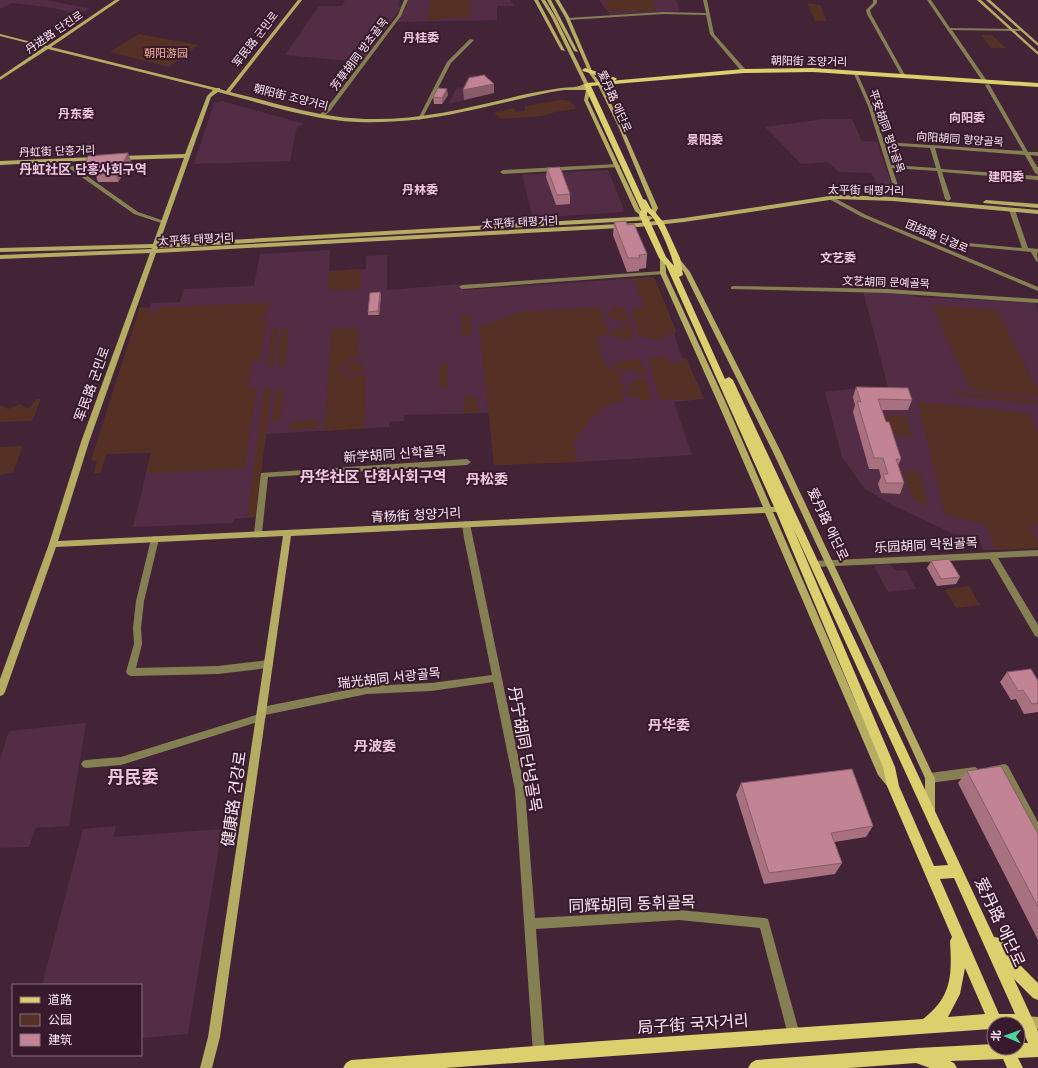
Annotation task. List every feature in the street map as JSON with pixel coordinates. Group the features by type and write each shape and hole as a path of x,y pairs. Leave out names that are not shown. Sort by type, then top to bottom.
{"main road":[{"path":"585,70 609,79 634,81"},
{"name":"朝阳街 조양거리","path":"593,86 744,71 813,70 903,75 986,83 1038,90"},
{"name":"朝阳街 조양거리","path":"593,86 747,74 803,73 986,83 1038,84"},
{"name":"爱丹路 애단로","path":"593,86 648,210 656,218 666,236 676,258 678,272 816,564 911,774 930,811 966,893 1032,1022 1038,1049"},
{"name":"爱丹路 애단로","path":"593,86 644,210 645,219 663,258 669,264 780,509 889,767 893,786 992,1016"},
{"path":"654,237 666,236"},
{"path":"931,873 957,871"},
{"path":"966,893 1008,963 1038,993"},
{"path":"925,1026 944,1010 956,982 959,966 957,933"},
{"name":"局子街 국자거리","path":"351,1068 794,1035 986,1023"},
{"path":"1026,1049 1038,1049"},
{"path":"756,1068 917,1055 986,1051"},
{"path":"917,1055 949,1068"},
{"path":"1010,1056 1015,1068"}],"street":[{"name":"丹进路 단진로","path":"0,79 50,47 118,0"},
{"name":"军民路 군민로","path":"227,92 300,0"},
{"name":"芳草胡同 방초골목","path":"321,116 328,110 400,15 406,0"},
{"name":"爱丹路 애단로","path":"536,0 568,60 575,64"},
{"name":"爱丹路 애단로","path":"543,0 554,18 575,64 593,86"},
{"name":"爱丹路 애단로","path":"549,0 555,8 593,86"},
{"name":"爱丹路 애단로","path":"557,0 568,19 591,73 593,86 586,100 638,211 645,219"},
{"path":"705,0 712,34 744,71"},
{"path":"875,0 875,3 868,10 869,14 903,75"},
{"path":"928,0 950,29 986,83 1038,172"},
{"path":"979,0 1038,54"},
{"path":"988,0 1038,45"},
{"path":"995,0 1038,39"},
{"path":"568,19 663,13 708,14"},
{"path":"950,29 1020,30"},
{"name":"朝阳街 조양거리","path":"0,35 321,116 367,121 420,118 457,112 528,96 593,86"},
{"path":"420,118 449,62 472,40"},
{"name":"平安胡同 평안골목","path":"856,75 870,106 898,194"},
{"name":"军民路 군민로","path":"0,692 53,544 85,442 187,156 209,96 218,89"},
{"name":"向阳胡同 향양골목","path":"882,143 1038,154"},
{"path":"932,147 948,199"},
{"path":"116,159 187,156"},
{"name":"丹虹街 단홍거리","path":"0,163 101,159"},
{"path":"61,160 136,214 164,222"},
{"path":"503,172 617,166"},
{"path":"889,166 1038,178"},
{"name":"太平街 태평거리","path":"656,218 678,217 828,193 898,194 1038,206"},
{"name":"太平街 태평거리","path":"0,257 645,219 831,198 878,198 1038,212"},
{"name":"团结路 단결로","path":"831,198 870,219 1038,289"},
{"path":"1012,210 1026,250"},
{"path":"968,245 1036,251 1038,260"},
{"name":"太平街 태평거리","path":"0,250 154,248"},
{"name":"爱丹路 애단로","path":"663,258 663,274 768,509 881,772 893,786"},
{"name":"爱丹路 애단로","path":"676,258 687,272 777,452 828,563 880,669 930,778 930,811"},
{"path":"462,287 663,274"},
{"name":"文艺胡同 문예골목","path":"733,288 888,291 1038,301"},
{"name":"新学胡同 신학골목","path":"258,533 264,475 467,462"},
{"name":"青杨街 청양거리","path":"53,544 780,509"},
{"name":"丹宁胡同 단녕골목","path":"466,524 520,790 539,1053"},
{"name":"健康路 건강로","path":"206,1068 214,1037 287,533"},
{"path":"155,539 139,607 138,644 131,672 251,667 269,664"},
{"name":"乐园胡同 락원골목","path":"816,564 1038,552"},
{"path":"992,555 1038,633"},
{"name":"瑞光胡同 서광골목","path":"86,764 122,761 261,714 367,690 430,687 497,678"},
{"path":"930,778 1005,769 1038,832"},
{"name":"同辉胡同 동휘골목","path":"530,924 680,915 764,923 794,1035"}],"shaded area":[{"path":"0,0 47,0 90,9 84,12 76,10 69,12 54,8 13,3 0,9"},
{"path":"345,0 400,0 398,6 402,6 362,62 285,55 319,6 342,6"},
{"path":"408,0 510,0 514,6 497,6 497,20 397,22 406,8"},
{"path":"599,0 676,0 680,11 610,15"},
{"path":"486,74 490,88 495,93 448,104 457,88 463,87 468,76"},
{"path":"222,101 305,124 297,127 290,161 194,164 214,103"},
{"path":"824,119 852,119 862,141 877,142 894,190 880,189 871,173 839,172 828,162 801,164 765,127"},
{"path":"608,170 624,210 622,212 533,218 522,175"},
{"path":"330,250 329,271 366,269 366,256 387,255 387,290 462,284 463,290 654,277 676,331 674,334 682,358 687,360 704,399 674,402 692,455 494,465 490,415 487,413 404,415 404,421 389,422 389,427 266,434 255,517 234,519 233,523 133,527 151,453 102,454 151,303 180,302 184,289 254,286 260,254"},
{"path":"863,291 912,295 917,297 1034,303 1038,309 1038,548 983,550 978,535 954,534 894,506 865,489 842,457 825,392 850,389 889,391"},
{"path":"885,564 890,565 897,571 906,570 916,589 888,592 874,566"},
{"path":"86,723 69,826 35,828 29,847 0,848 0,759 9,731"},
{"path":"116,826 113,837 222,829 188,1034 142,1038 142,984 42,984 83,829"}],"green space":[{"path":"430,0 471,0 469,18 441,18 440,20 427,20"},
{"path":"606,0 653,0 656,11 607,11"},
{"path":"807,3 820,5 827,21 815,21"},
{"name":"朝阳游园","path":"139,34 198,45 169,67 110,52"},
{"path":"981,35 992,35 1006,48 991,48"},
{"path":"560,100 570,102 576,109 555,112 543,116 501,119 494,113 514,108 516,112 525,111 525,106"},
{"path":"361,269 361,289 328,291 329,271"},
{"path":"654,277 676,331 674,334 667,334 668,337 650,339 644,338 640,335 636,326 632,309 644,307 635,282 627,279"},
{"path":"271,303 265,311 266,317 259,318 259,320 267,320 260,361 252,361 248,388 257,388 244,469 146,473 151,452 107,454 100,473 94,473 97,461 91,460 140,307 150,308 149,311 160,311 161,308 168,307"},
{"path":"932,305 997,310 1038,391 1038,397 970,390"},
{"path":"615,306 625,308 630,323 608,316 607,312 614,310"},
{"path":"599,307 604,316 603,322 610,328 605,336 597,336 605,364 623,374 623,377 618,380 619,383 625,385 626,387 621,391 624,401 611,404 601,410 577,435 574,444 577,462 494,465 479,325 491,324 519,312"},
{"path":"470,314 471,335 462,336 460,315"},
{"path":"621,326 631,326 634,337 629,339 609,336"},
{"path":"278,328 273,366 267,366 272,329"},
{"path":"282,328 289,328 285,365 277,366"},
{"path":"359,328 357,359 346,361 340,368 343,374 353,376 363,374 366,375 364,428 324,431 332,329"},
{"path":"667,357 669,362 684,361 683,358 687,360 704,399 660,400 648,359"},
{"path":"635,358 640,360 646,376 639,376 633,370 620,370 613,365 618,361 626,361"},
{"path":"355,362 363,364 363,371 354,374 346,372 344,368 347,364"},
{"path":"440,362 447,363 446,389 440,389"},
{"path":"646,379 651,396 649,400 641,401 639,397 629,396 626,394 633,380"},
{"path":"272,388 255,517 247,518 264,389"},
{"path":"276,389 284,389 280,421 271,421"},
{"path":"956,392 1032,399 1038,401 1038,404 957,396"},
{"path":"463,396 477,396 478,413 464,413"},
{"path":"36,399 41,399 32,421 0,422 0,405 8,409 20,404 26,408 30,408"},
{"path":"918,402 1030,413 1038,434 1038,528 1037,525 1031,526 1038,543 1038,548 995,550 986,525 945,515"},
{"path":"886,415 906,415 912,437 892,436"},
{"path":"318,420 318,429 290,430 291,422"},
{"path":"23,446 13,472 0,475 0,447"},
{"path":"903,471 920,472 928,507 912,499"},
{"path":"969,586 980,605 956,608 945,589"}],"building":[{"path":"484,75 494,84 463,90 469,78"},
{"path":"438,88 447,89 442,98 433,97"},
{"path":"128,153 122,165 120,165 115,172 94,172 99,163 85,164 88,156"},
{"path":"560,167 570,194 557,195 547,168"},
{"path":"626,221 627,225 634,224 647,254 639,255 640,258 628,258 614,222"},
{"path":"380,292 378,311 368,312 370,293"},
{"path":"856,387 908,388 912,400 878,399 886,422 889,422 901,459 896,459 904,483 886,483 883,474 888,474 883,458 874,458 857,401 861,402"},
{"path":"949,559 960,577 941,579 931,561"},
{"path":"1031,669 1038,681 1038,703 1032,704 1023,690 1018,691 1007,672"},
{"path":"1001,766 1038,834 1038,907 967,771"},
{"path":"852,769 873,826 831,833 842,863 769,873 741,783"}],"district":[{"name":"丹桂委","path":"421,38"},
{"name":"丹东委","path":"76,114"},
{"name":"向阳委","path":"967,118"},
{"name":"景阳委","path":"705,140"},
{"name":"丹虹社区 단홍사회구역","path":"83,169"},
{"name":"建阳委","path":"1006,177"},
{"name":"丹林委","path":"420,190"},
{"name":"文艺委","path":"838,258"},
{"name":"丹华社区 단화사회구역","path":"373,476"},
{"name":"丹松委","path":"487,479"},
{"name":"丹华委","path":"669,725"},
{"name":"丹波委","path":"375,746"},
{"name":"丹民委","path":"133,777"}]}
